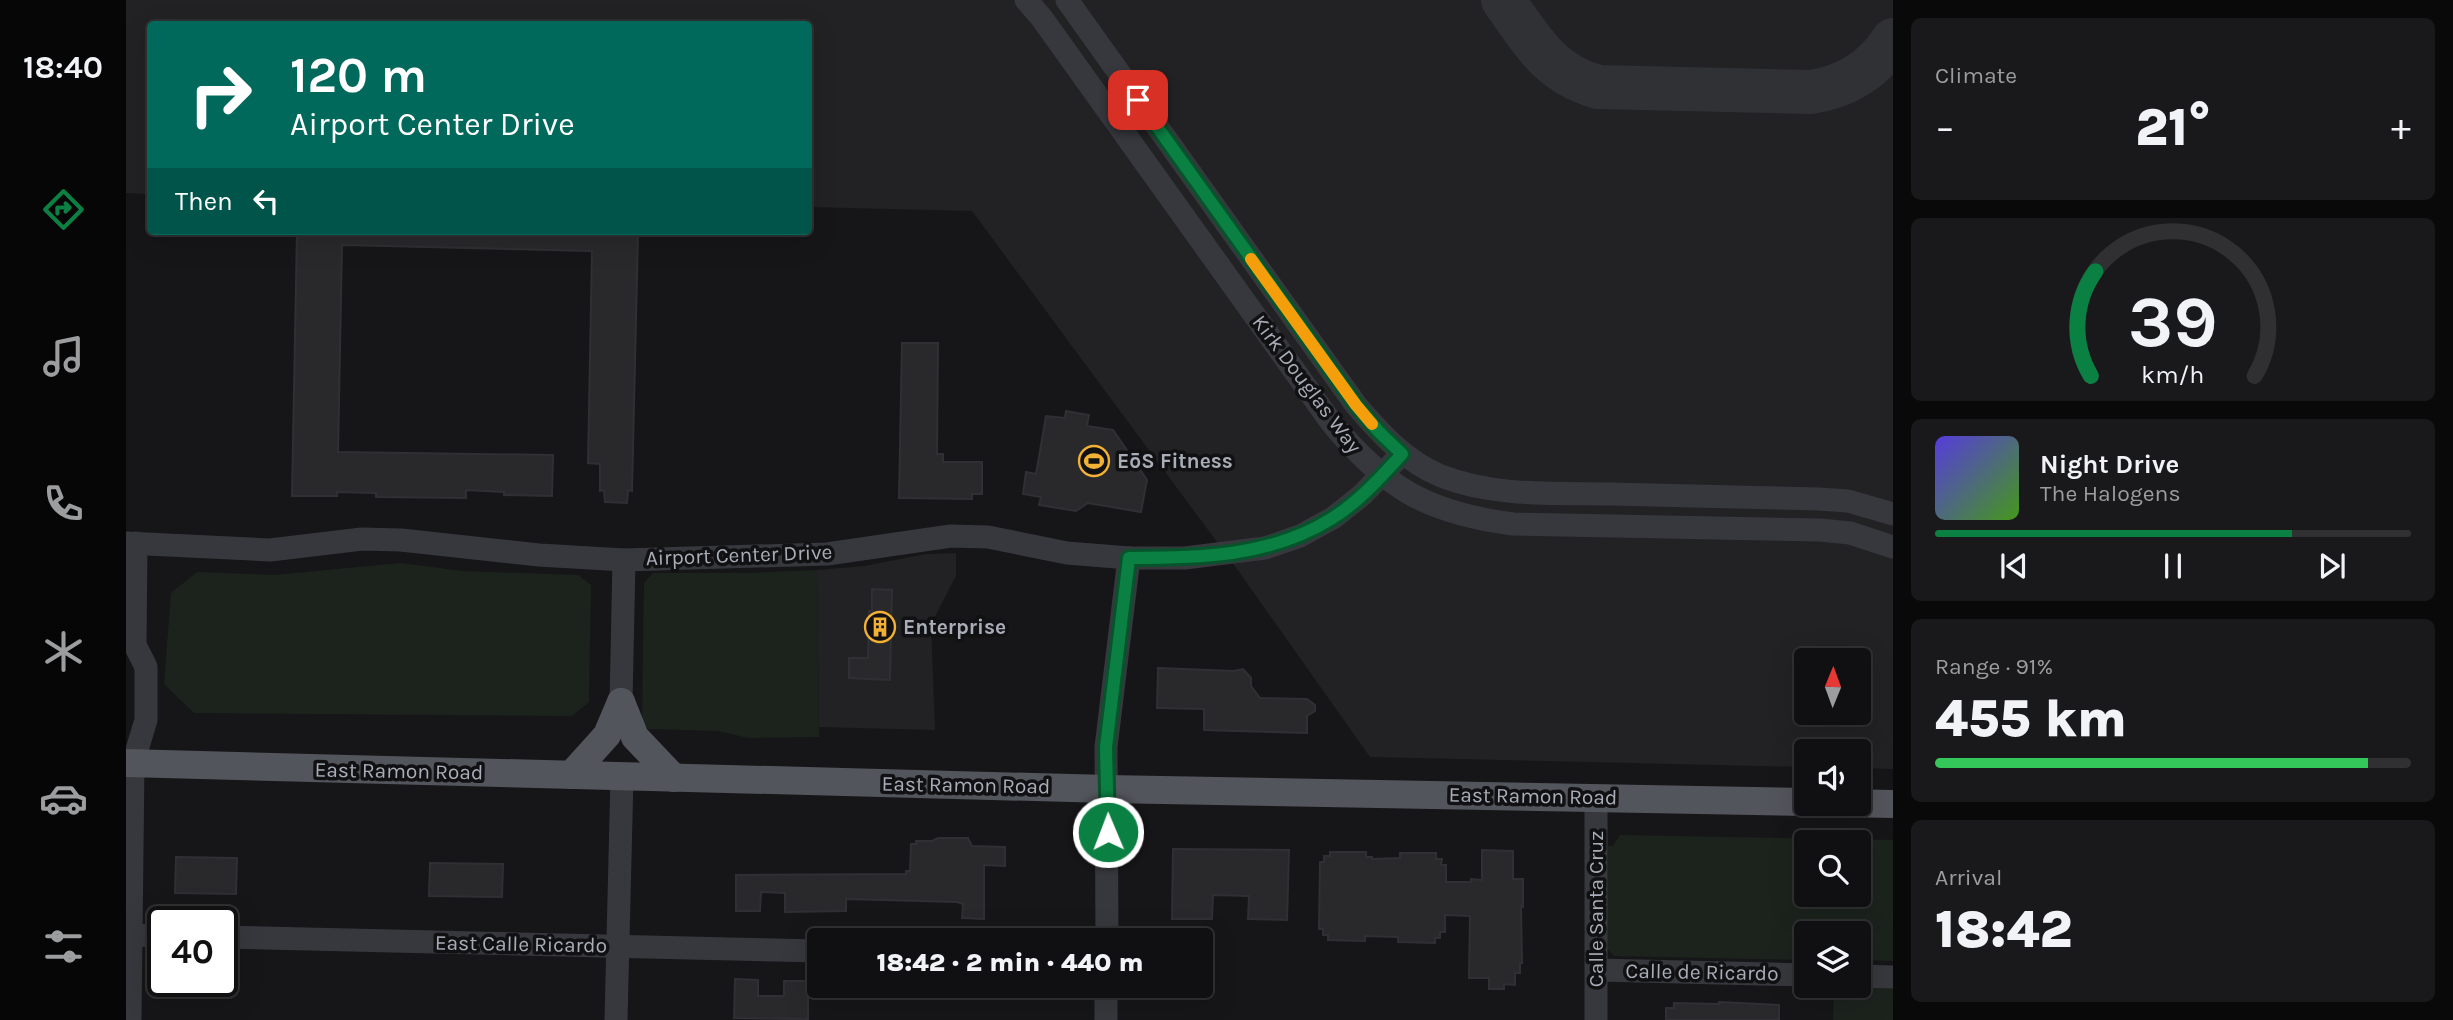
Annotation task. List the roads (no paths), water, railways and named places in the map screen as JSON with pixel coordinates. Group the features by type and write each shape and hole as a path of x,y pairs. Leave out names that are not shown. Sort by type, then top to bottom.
{"main road":[{"path":"571,775 607,735 621,702"},
{"path":"621,702 635,737 674,778"},
{"name":"East Ramon Road","path":"130,763 1107,789 1794,802"},
{"path":"1871,804 1893,804"}],"street":[{"name":"Kirk Douglas Way","path":"1026,0 1331,422 1355,451 1411,495 1473,519 1513,524 1819,530 1850,533 1893,547"},
{"name":"Kirk Douglas Way","path":"1067,0 1356,405 1402,454 1442,476 1501,491 1819,499 1848,501 1893,514"},
{"name":"Airport Center Drive","path":"131,543 270,550 362,539 401,540 540,555 624,560 827,554 951,536 989,537 1068,553 1129,558 1185,558 1265,548 1300,536 1333,518 1362,495 1402,454"},
{"path":"130,763 146,720 146,667 130,655 131,543"},
{"path":"1107,928 1106,747 1129,558"},
{"path":"621,702 624,560"},
{"path":"126,733 130,763 130,1020"},
{"path":"616,1020 622,777"},
{"name":"Calle Santa Cruz","path":"1596,797 1596,1020"},
{"path":"130,935 147,936"},
{"name":"East Calle Ricardo","path":"238,937 807,951"},
{"name":"Calle de Ricardo","path":"1597,970 1794,975"},
{"path":"1871,976 1893,977"},
{"path":"1106,1020 1107,998"}],"place":[{"name":"EōS Fitness","path":"1094,461"},
{"name":"Enterprise","path":"880,627"}]}
